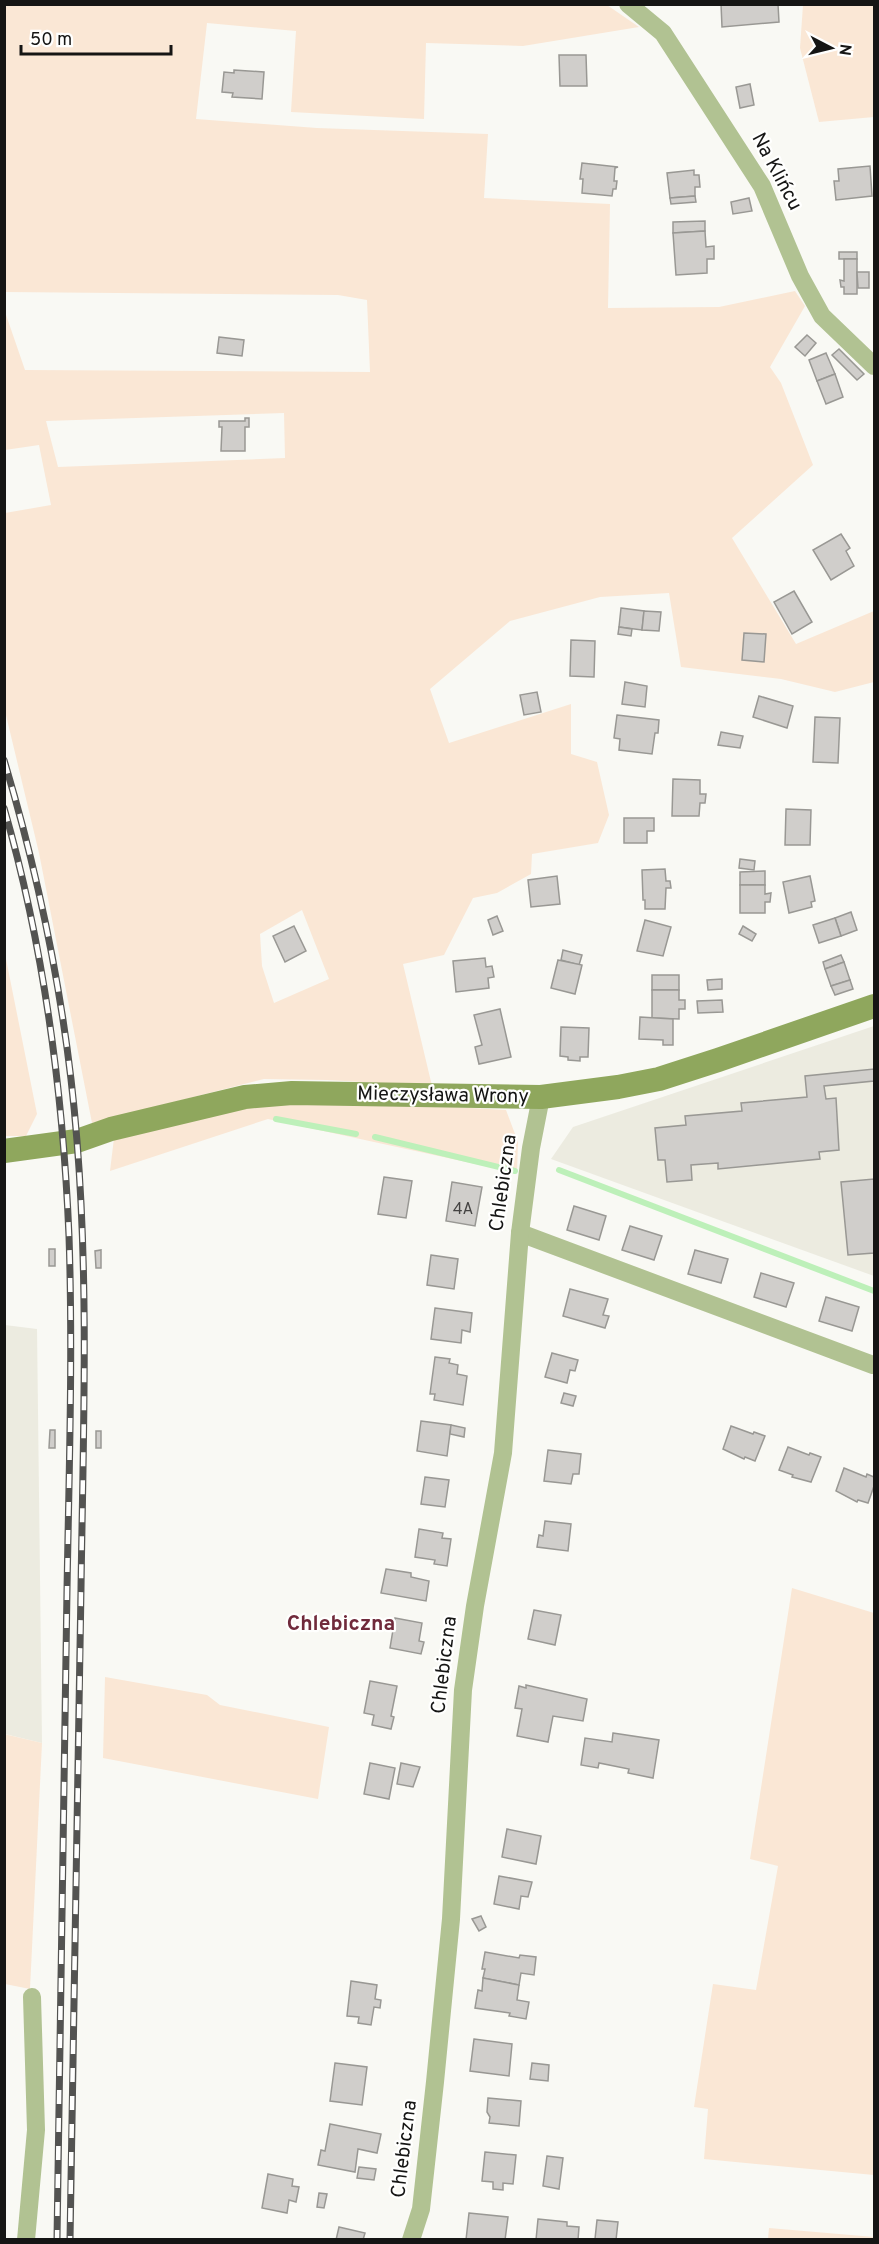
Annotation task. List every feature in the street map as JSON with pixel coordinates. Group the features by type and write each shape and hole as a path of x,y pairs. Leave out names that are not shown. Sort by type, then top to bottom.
{"street":[{"name":"Na Klińcu","path":"628,4 663,33 757,178 800,276 822,316 874,366"},
{"name":"Mieczysława Wrony","path":"4,1151 77,1141 133,1123 245,1097 292,1093 541,1097 609,1088 659,1078 718,1060 874,1006"},
{"name":"Chlebiczna","path":"411,2240 421,2209 428,2153 451,1919 463,1690 475,1606 503,1453 520,1233 531,1148 541,1097"},
{"path":"520,1233 873,1365"},
{"path":"26,2240 36,2130 32,1997"}],"shaded area":[{"path":"5,5 607,5 639,27 523,46 426,43 424,119 291,112 296,31 207,23 196,119 317,128 488,134 484,198 610,204 608,308 719,307 795,291 805,306 770,367 781,383 813,465 732,538 796,644 874,611 874,682 835,692 781,679 681,667 669,593 600,597 510,621 430,689 449,743 571,704 571,754 597,762 609,815 598,843 532,854 531,874 497,893 473,898 444,955 403,964 432,1086 264,1079 92,1123 39,853 5,711 5,513 51,505 39,445 5,450 4,309 25,370 370,372 367,300 338,295 5,292","holes":["284,413 285,458 58,467 46,421","302,910 329,979 274,1003 262,966 260,934"]},
{"path":"803,5 874,5 874,117 819,122 800,48"},
{"path":"4,949 37,1114 26,1136 5,1136"},
{"path":"874,1026 874,1276 551,1159 573,1127"},
{"path":"281,1101 350,1101 506,1110 518,1142 517,1173 268,1119 110,1171 114,1138"},
{"path":"5,1325 37,1329 42,1743 5,1734"},
{"path":"792,1588 874,1613 874,2175 704,2159 708,2109 694,2107 713,1984 756,1990 778,1866 750,1859"},
{"path":"105,1677 207,1695 220,1705 329,1727 318,1799 103,1758"},
{"path":"4,1734 42,1743 30,1989 5,1984"},
{"path":"769,2228 874,2237 874,2239 768,2239"}],"building":[{"path":"721,4 778,4 779,22 722,27"},
{"path":"559,55 586,55 587,86 560,86"},
{"path":"234,70 264,72 262,99 232,97 233,93 222,92 224,72 234,73"},
{"path":"750,84 754,105 740,108 736,87"},
{"path":"582,163 618,167 615,168 614,181 617,181 612,196 582,193 583,179 580,179"},
{"path":"870,166 872,196 836,200 834,181 839,181 838,169"},
{"path":"694,170 694,175 699,175 700,187 695,187 695,196 670,198 667,173"},
{"path":"695,196 696,202 671,204 670,198"},
{"path":"749,198 752,211 733,214 731,202"},
{"path":"705,221 705,231 673,233 673,222"},
{"path":"705,231 706,247 714,246 714,259 707,259 707,273 676,275 673,233"},
{"path":"839,252 857,252 857,259 839,259"},
{"path":"844,259 857,259 857,294 844,294 844,287 841,287 840,280 844,281"},
{"path":"857,272 869,272 869,288 858,288"},
{"path":"807,335 816,343 805,356 795,347"},
{"path":"219,337 244,340 242,356 217,353"},
{"path":"839,349 864,374 857,380 832,355"},
{"path":"826,353 835,374 817,381 809,360"},
{"path":"835,374 843,397 826,404 817,381"},
{"path":"245,418 249,418 249,427 245,427 245,451 221,451 222,427 219,427 219,421 245,421"},
{"path":"841,534 850,548 846,551 854,566 831,580 813,550"},
{"path":"794,591 812,622 792,634 774,602"},
{"path":"621,608 644,611 642,630 619,627"},
{"path":"644,611 661,612 659,631 642,630"},
{"path":"619,627 632,629 631,636 618,634"},
{"path":"744,633 766,634 764,662 742,660"},
{"path":"571,640 595,641 594,677 570,676"},
{"path":"625,682 647,686 645,707 622,704"},
{"path":"537,692 541,712 524,715 520,695"},
{"path":"759,696 793,706 787,728 753,717"},
{"path":"617,715 659,720 652,754 619,750 620,739 614,738"},
{"path":"815,717 840,718 838,763 813,762"},
{"path":"721,732 743,736 740,748 718,745"},
{"path":"673,779 700,780 700,794 706,794 705,803 700,803 699,816 672,816"},
{"path":"786,809 811,810 810,845 785,845"},
{"path":"624,818 654,818 654,831 647,831 647,843 624,843"},
{"path":"740,859 755,861 754,870 739,868"},
{"path":"665,869 666,881 670,881 671,888 666,888 665,909 645,909 642,870"},
{"path":"765,871 765,885 740,885 740,872"},
{"path":"557,876 560,904 531,907 528,880"},
{"path":"810,876 815,901 811,902 812,907 789,913 783,882"},
{"path":"740,885 765,885 765,894 771,893 770,902 765,902 765,913 740,913"},
{"path":"851,912 857,930 841,936 835,918"},
{"path":"497,916 503,931 493,935 488,920"},
{"path":"835,918 841,936 819,943 813,925"},
{"path":"645,920 671,927 663,956 637,951"},
{"path":"294,926 306,951 285,962 273,936"},
{"path":"743,926 756,934 752,941 739,934"},
{"path":"563,950 582,955 579,965 561,960"},
{"path":"841,955 844,962 825,969 823,962"},
{"path":"485,958 486,967 492,966 494,977 488,978 489,988 456,992 453,961"},
{"path":"558,960 582,965 575,994 551,988"},
{"path":"844,962 850,980 831,986 825,969"},
{"path":"652,975 679,975 679,990 652,990"},
{"path":"722,979 722,989 708,990 707,980"},
{"path":"850,980 853,989 835,995 831,986"},
{"path":"652,990 679,990 679,1000 685,1000 685,1009 679,1009 679,1019 652,1018"},
{"path":"722,1000 723,1012 698,1013 697,1001"},
{"path":"500,1009 511,1057 479,1064 475,1047 482,1045 474,1015"},
{"path":"640,1017 673,1019 673,1045 663,1045 663,1040 639,1039"},
{"path":"561,1027 589,1028 588,1057 580,1057 580,1061 568,1060 568,1057 560,1056"},
{"path":"874,1069 874,1081 824,1086 826,1099 836,1098 839,1150 819,1152 820,1159 718,1169 718,1163 691,1165 692,1180 667,1182 665,1160 658,1160 655,1128 686,1125 685,1116 742,1111 741,1103 807,1097 805,1076"},
{"path":"384,1177 412,1181 406,1218 378,1214"},
{"path":"874,1179 874,1253 848,1255 841,1182"},
{"path":"452,1182 482,1187 475,1226 446,1221"},
{"path":"574,1206 606,1216 599,1240 567,1230"},
{"path":"630,1226 662,1236 654,1260 622,1250"},
{"path":"49,1249 55,1249 55,1266 49,1266"},
{"path":"101,1250 101,1268 96,1268 95,1251"},
{"path":"695,1250 728,1259 721,1283 688,1274"},
{"path":"431,1255 458,1259 454,1289 427,1285"},
{"path":"761,1273 794,1283 786,1307 754,1297"},
{"path":"570,1289 608,1299 603,1315 609,1316 605,1328 563,1316"},
{"path":"826,1297 859,1307 852,1331 819,1321"},
{"path":"435,1308 472,1313 470,1332 462,1330 461,1343 431,1339"},
{"path":"552,1353 578,1360 575,1371 570,1370 567,1383 545,1377"},
{"path":"435,1357 450,1359 449,1363 458,1365 457,1374 467,1376 463,1405 434,1400 435,1394 430,1394"},
{"path":"564,1393 576,1396 573,1406 561,1403"},
{"path":"421,1421 451,1425 447,1456 417,1451"},
{"path":"451,1425 465,1428 464,1437 450,1434"},
{"path":"731,1426 765,1436 755,1461 745,1457 744,1459 723,1449"},
{"path":"50,1430 55,1430 55,1448 49,1448"},
{"path":"96,1431 101,1431 101,1448 96,1448"},
{"path":"788,1447 821,1457 811,1482 792,1477 793,1475 779,1470"},
{"path":"548,1450 581,1454 579,1474 573,1474 571,1484 544,1481"},
{"path":"844,1468 866,1477 867,1474 874,1477 874,1486 868,1503 858,1500 857,1502 836,1491"},
{"path":"425,1477 449,1480 445,1507 421,1504"},
{"path":"545,1521 571,1524 568,1551 537,1547 539,1535 543,1536"},
{"path":"419,1529 443,1533 442,1538 451,1539 447,1566 434,1564 435,1560 415,1557"},
{"path":"386,1569 411,1573 411,1577 429,1581 426,1601 381,1593"},
{"path":"534,1610 561,1615 555,1645 528,1639"},
{"path":"395,1618 422,1623 419,1641 424,1642 421,1654 390,1648"},
{"path":"370,1681 397,1686 391,1729 372,1725 374,1715 364,1713"},
{"path":"526,1685 587,1699 583,1721 553,1716 548,1742 517,1736 522,1709 515,1708 519,1686 526,1688"},
{"path":"613,1733 659,1740 653,1778 628,1773 629,1769 599,1763 598,1768 581,1765 585,1738 612,1742"},
{"path":"370,1763 395,1768 389,1799 364,1794"},
{"path":"401,1763 420,1767 413,1787 397,1784"},
{"path":"507,1829 541,1836 536,1864 502,1857"},
{"path":"499,1876 532,1882 528,1897 521,1896 519,1909 494,1904"},
{"path":"481,1916 486,1927 479,1931 472,1919"},
{"path":"485,1952 519,1958 520,1955 536,1957 534,1975 521,1973 519,1985 483,1978"},
{"path":"483,1978 519,1985 517,2000 529,2002 526,2019 509,2016 510,2013 475,2008 478,1990 482,1991"},
{"path":"351,1981 377,1985 375,1999 381,2000 380,2008 374,2007 371,2025 358,2023 359,2017 347,2016"},
{"path":"474,2039 512,2044 509,2076 470,2071"},
{"path":"335,2063 367,2067 362,2105 330,2101"},
{"path":"532,2063 549,2065 548,2081 530,2079"},
{"path":"488,2098 521,2101 519,2126 489,2123"},
{"path":"330,2124 381,2134 377,2153 358,2149 355,2172 318,2165 321,2150 325,2151"},
{"path":"485,2152 516,2155 513,2184 503,2183 503,2190 493,2189 493,2182 482,2181"},
{"path":"547,2156 563,2158 559,2189 543,2186"},
{"path":"359,2167 376,2169 374,2180 357,2178"},
{"path":"268,2174 293,2179 292,2186 299,2187 296,2202 289,2200 287,2213 262,2208"},
{"path":"319,2193 327,2194 324,2208 317,2207"},
{"path":"469,2213 508,2217 505,2240 466,2240"},
{"path":"538,2219 567,2222 567,2226 579,2227 578,2240 536,2240"},
{"path":"597,2220 618,2222 616,2240 595,2239"},
{"path":"339,2227 365,2233 363,2240 336,2240"}],"waterway":[{"path":"276,1119 356,1134"},
{"path":"375,1137 515,1171"},
{"path":"559,1170 874,1291"}],"railway":[{"path":"4,760 30,854 51,949 73,1093 81,1197 84,1421 70,2240"},
{"path":"4,808 18,860 41,967 62,1128 69,1236 70,1413 57,2240"}],"district":[{"name":"Chlebiczna","path":"341,1624"}]}
